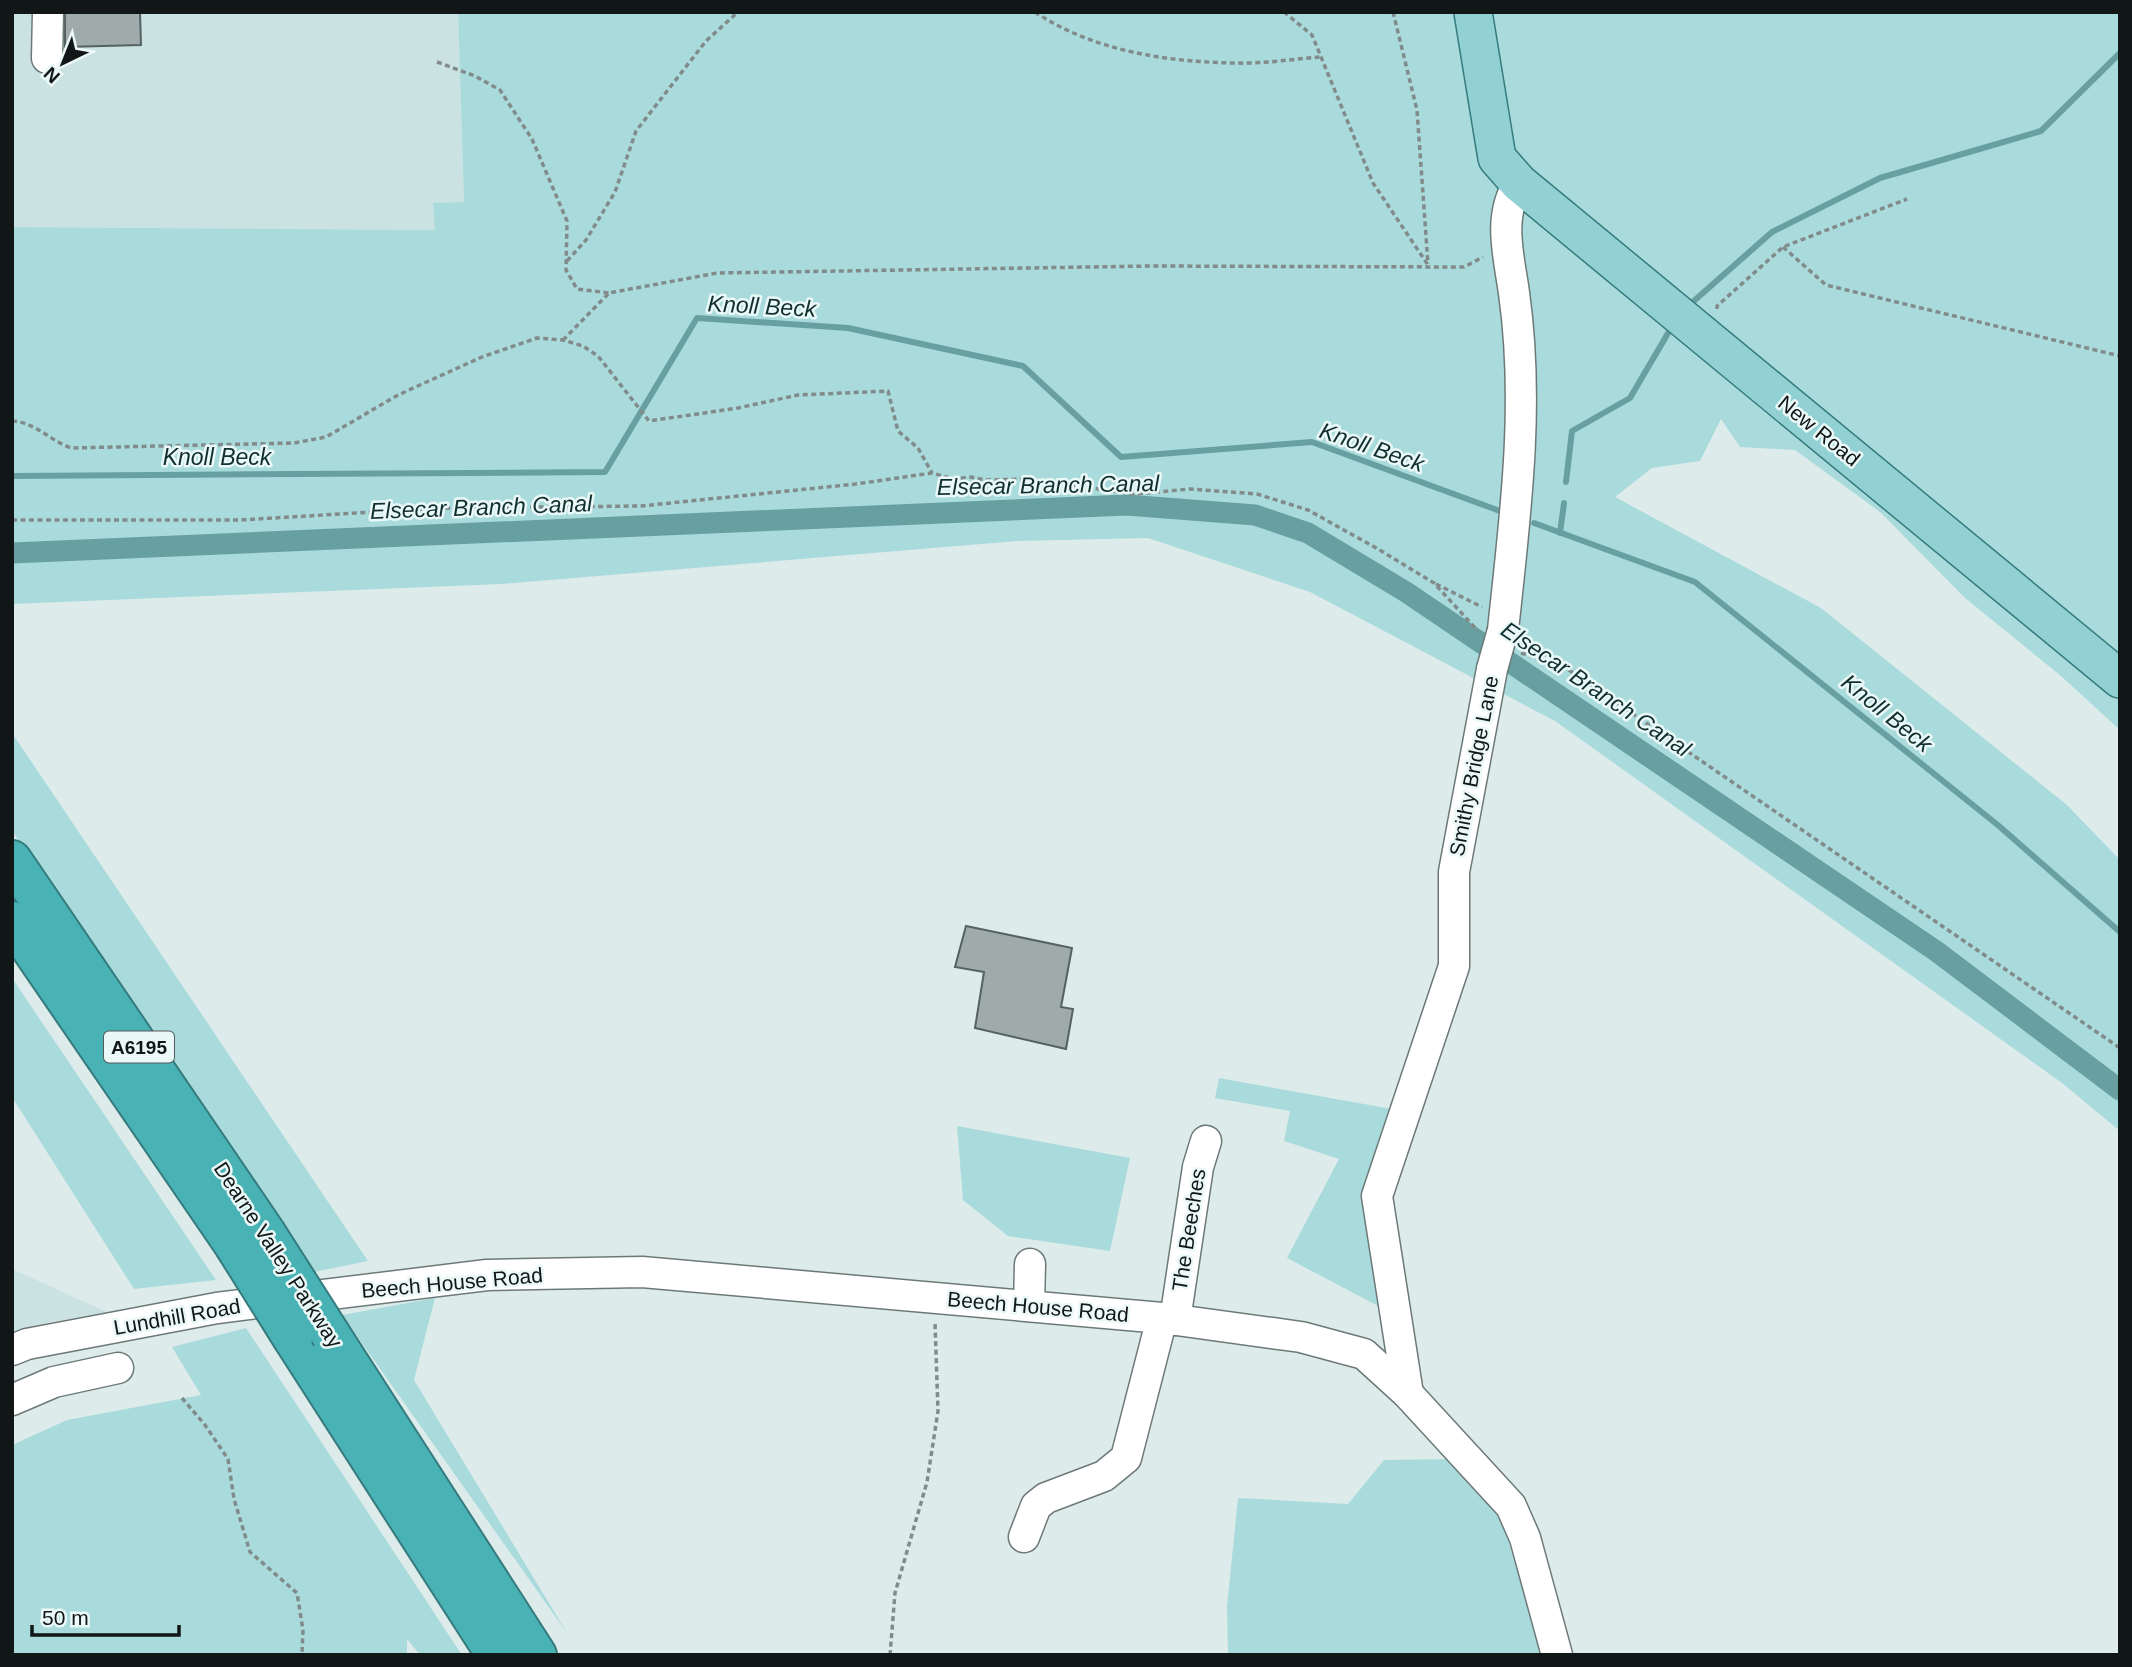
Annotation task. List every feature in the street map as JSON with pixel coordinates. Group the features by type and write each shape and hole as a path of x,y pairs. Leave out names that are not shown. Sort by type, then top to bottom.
{"highway":[{"name":"Dearne Valley Parkway","path":"12,860 250,1239 293,1339 496,1655"},
{"name":"Dearne Valley Parkway","path":"12,921 250,1239 331,1335 537,1655"}],"main road":[{"path":"1473,12 1497,158 1519,183"},
{"name":"New Road","path":"1519,183 2120,679"}],"street":[{"path":"47,58 48,12"},
{"name":"Smithy Bridge Lane","path":"1408,1394 1377,1196 1454,967 1454,872 1492,669 1501,638 1519,473 1520,422 1520,336 1506,219 1508,205 1519,183"},
{"name":"The Beeches","path":"1024,1537 1036,1506 1046,1499 1104,1476 1126,1458 1169,1319 1198,1167 1206,1141"},
{"path":"1029,1306 1030,1264"},
{"name":"Beech House Road","path":"343,1293 487,1275 642,1272 1169,1319 1301,1337 1364,1354 1408,1394 1511,1506 1525,1538 1557,1655"},
{"name":"Lundhill Road","path":"12,1350 27,1344 217,1308 343,1293"},
{"path":"48,1340 54,1382"},
{"path":"12,1400 54,1382 118,1368"}],"path":[{"path":"566,262 586,240 615,192 636,131 706,41 738,12"},
{"path":"1035,12 1079,37 1158,58 1237,63 1321,57"},
{"path":"1284,12 1312,35 1373,183 1429,267"},
{"path":"1393,12 1417,110 1429,267"},
{"path":"438,62 475,76 500,90 532,139 568,221 566,270 577,289 609,293 717,273 1151,266 1464,267 1507,244"},
{"path":"1689,323 1717,306 1783,247 1907,199"},
{"path":"1783,247 1826,285 2120,356"},
{"path":"563,341 609,293"},
{"path":"12,421 26,422 71,448 294,443 326,437 398,395 482,357 537,338 583,346 598,356 649,421 738,408 797,395 888,391 898,431 918,448 932,473"},
{"path":"12,520 240,520 442,508 641,506 856,484 932,473 954,479 1029,479 1134,494 1190,489 1257,494 1308,510 1434,583 1501,638 1560,664 2120,1048"},
{"path":"890,1655 895,1593 927,1482 938,1412 934,1298"},
{"path":"182,1398 205,1425 228,1460 234,1499 250,1552 297,1592 303,1630 302,1655"}],"shaded area":[{"path":"12,12 458,12 464,202 435,230 12,227"},
{"path":"458,12 2120,12 2120,730 2061,676 1965,598 1880,512 1795,450 1740,447 1721,419 1700,461 1652,468 1615,497 1821,608 2067,805 2120,860 2120,1131 2062,1083 1555,721 1310,592 1148,538 1018,541 502,584 12,604 12,227 435,230 433,203 464,202"},
{"path":"12,733 368,1261 314,1272 12,831"},
{"path":"12,978 216,1280 134,1289 12,1097"},
{"path":"1219,1078 1392,1109 1380,1307 1287,1258 1339,1159 1284,1141 1290,1111 1215,1098"},
{"path":"957,1126 1130,1158 1110,1251 1008,1236 963,1200"},
{"path":"12,1269 107,1312 12,1332"},
{"path":"435,1298 414,1380 567,1633 342,1315"},
{"path":"246,1328 462,1655 420,1655 407,1639 407,1655 12,1655 12,1445 67,1420 201,1395 172,1347"},
{"path":"1455,1459 1501,1515 1542,1655 1228,1655 1227,1606 1238,1498 1348,1504 1384,1460"}],"building":[{"path":"65,12 140,12 141,45 65,47"},
{"path":"966,926 1072,948 1061,1007 1073,1009 1066,1049 975,1028 984,972 955,967"}],"waterway":[{"path":"1687,307 1772,232 1880,178 2041,131 2120,53"},
{"name":"Knoll Beck","path":"12,476 605,472 697,318 848,328 1023,366 1121,457 1312,442 1500,511"},
{"path":"1566,482 1572,431 1630,398 1674,323"},
{"path":"1560,533 1564,503"},
{"name":"Elsecar Branch Canal","path":"12,553 1127,505 1255,515 1308,533 1406,592 1936,951 2120,1090"},
{"name":"Knoll Beck","path":"1534,523 1695,582 1999,826 2120,932"}]}
